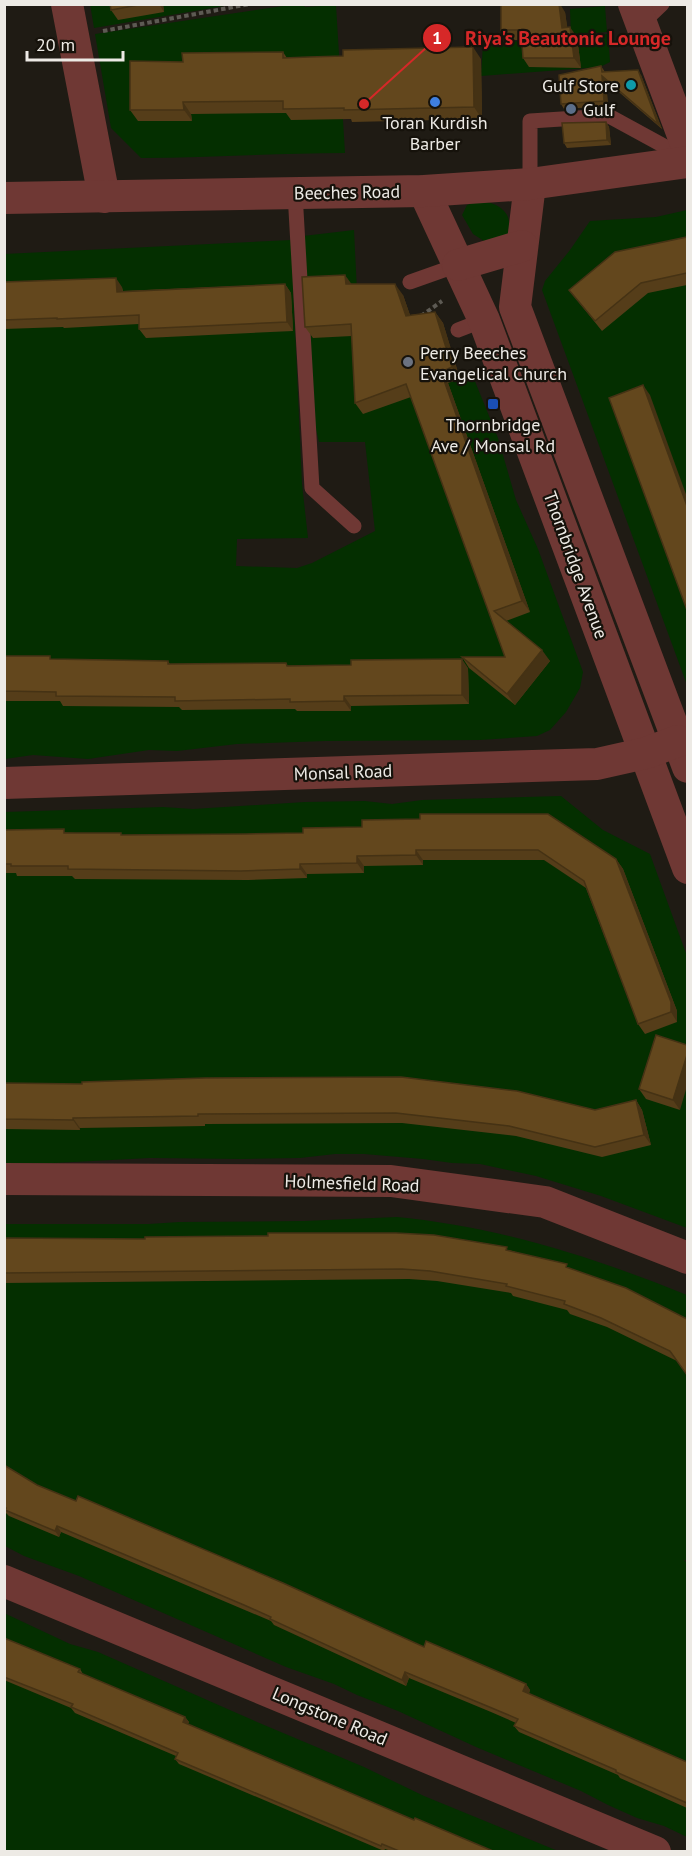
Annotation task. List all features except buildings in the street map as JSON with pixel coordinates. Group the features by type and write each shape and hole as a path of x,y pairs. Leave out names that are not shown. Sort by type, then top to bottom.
{"street":[{"path":"67,4 104,197"},
{"path":"646,11 687,149"},
{"name":"Beeches Road","path":"4,198 424,191 530,184 687,161"},
{"name":"Thornbridge Avenue","path":"530,184 515,307 683,754"},
{"name":"Thornbridge Avenue","path":"424,191 458,265 471,325 646,753 687,868"},
{"path":"458,265 522,246"},
{"name":"Monsal Road","path":"4,783 597,764 646,753 683,754"},
{"name":"Holmesfield Road","path":"4,1179 391,1181 545,1202 687,1257"},
{"name":"Longstone Road","path":"4,1581 655,1851"}],"lane":[{"path":"530,184 530,121 609,116 687,161"},
{"path":"295,193 312,488 354,526"},
{"path":"410,282 458,265"}],"path":[{"path":"74,35 250,4"}],"green space":[{"path":"90,4 230,5 94,28"},
{"path":"290,5 304,5 305,7 336,5 345,153 141,158 111,128 95,34"},
{"path":"605,6 607,32 571,35 570,9"},
{"path":"608,34 610,62 600,67 481,76 483,44"},
{"path":"478,201 493,204 505,212 509,223 508,236 484,241 473,234 462,215 467,205"},
{"path":"687,210 687,685 542,290 545,281 590,221 656,217"},
{"path":"354,230 363,413 472,374 498,438 516,500 538,549 583,672 580,688 566,712 550,730 537,736 480,740 237,744 177,751 149,750 88,759 33,755 5,759 4,254 291,240 302,484 308,538 237,539 236,566 297,568 312,563 375,531 365,442 319,442 315,425 303,236"},
{"path":"561,796 603,830 650,854 687,956 687,1228 601,1196 536,1176 480,1164 364,1154 335,1154 300,1158 150,1158 5,1163 4,812 163,807 193,809 305,802 365,801 392,804 422,800"},
{"path":"397,1217 509,1236 581,1256 687,1295 687,1561 683,1559 688,1564 687,1837 664,1826 637,1818 398,1711 286,1667 5,1546 4,1224 149,1224"},
{"path":"4,1613 70,1644 98,1652 364,1767 424,1796 558,1851 5,1851"}],"place":[{"name":"Gulf Store","path":"631,85"},
{"name":"Toran Kurdish Barber","path":"435,102"},
{"name":"Riya's Beautonic Lounge","path":"364,104"},
{"name":"Gulf","path":"571,109"},
{"name":"Perry Beeches Evangelical Church","path":"408,362"},
{"name":"Thornbridge Ave / Monsal Rd","path":"493,404"}]}
